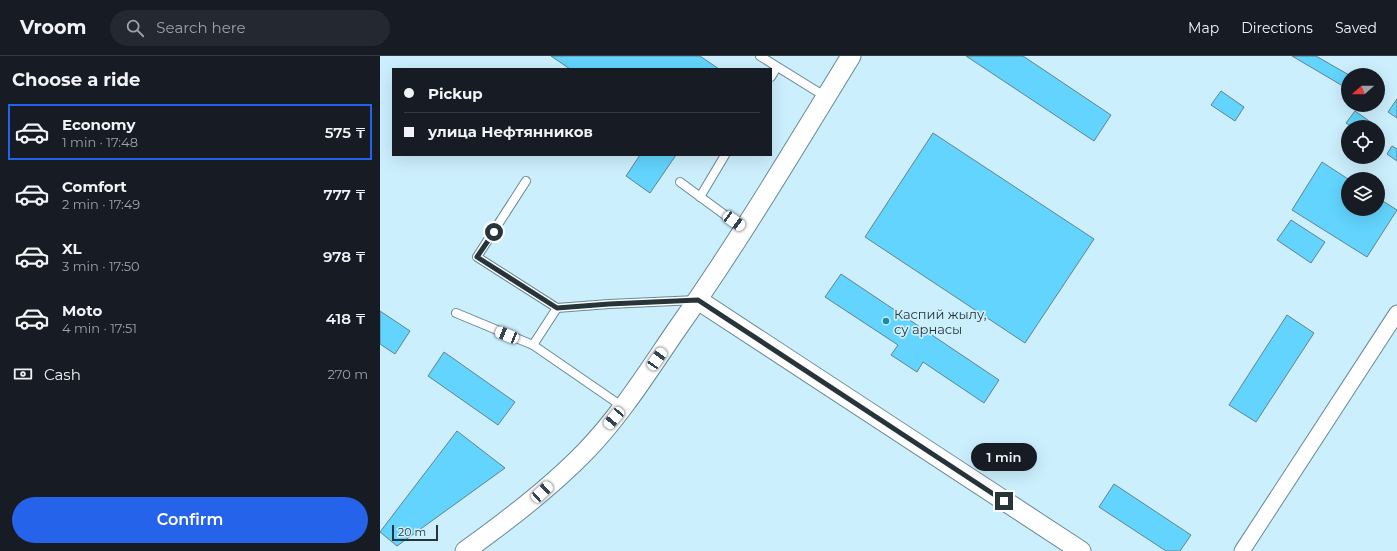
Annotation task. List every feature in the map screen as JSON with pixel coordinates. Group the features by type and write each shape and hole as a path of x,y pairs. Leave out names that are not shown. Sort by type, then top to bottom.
{"street":[{"path":"465,551 542,492 585,451 623,407 698,300 745,229 852,56"},
{"path":"698,300 1081,551"},
{"path":"1242,551 1397,313"}],"lane":[{"path":"760,56 826,97"},
{"path":"772,75 777,67"},
{"path":"700,197 724,156"},
{"path":"526,181 477,257 557,308 698,300"},
{"path":"680,182 745,229"},
{"path":"533,345 557,308"},
{"path":"456,313 533,345 623,407"}],"building":[{"path":"551,56 700,56 718,68 569,68"},
{"path":"966,56 1023,56 1111,115 1094,141"},
{"path":"1292,56 1316,56 1341,70 1341,85"},
{"path":"1221,91 1244,107 1235,121 1211,105"},
{"path":"1397,99 1397,118 1388,112"},
{"path":"1354,112 1356,112 1368,120 1348,120"},
{"path":"933,133 1094,239 1025,343 865,237"},
{"path":"1392,146 1397,149 1397,161 1387,154"},
{"path":"639,156 675,156 650,193 626,176"},
{"path":"1322,162 1341,174 1341,216 1385,216 1385,202 1397,210 1367,257 1292,210"},
{"path":"1291,220 1325,242 1311,263 1277,240"},
{"name":"Каспий жылу, су арнасы","path":"841,274 999,380 984,403 923,362 917,372 891,355 898,345 825,297"},
{"path":"380,311 410,331 395,354 380,344"},
{"path":"1287,315 1314,333 1256,422 1229,405"},
{"path":"444,352 515,402 498,425 428,376"},
{"path":"457,431 505,468 397,546 380,532"},
{"path":"1114,484 1191,535 1180,551 1166,551 1099,507"}],"place":[{"name":"Каспий жылу, су арнасы","path":"886,321"}],"route":[{"path":"494,232 477,257 557,308 698,300 1004,501"}]}
